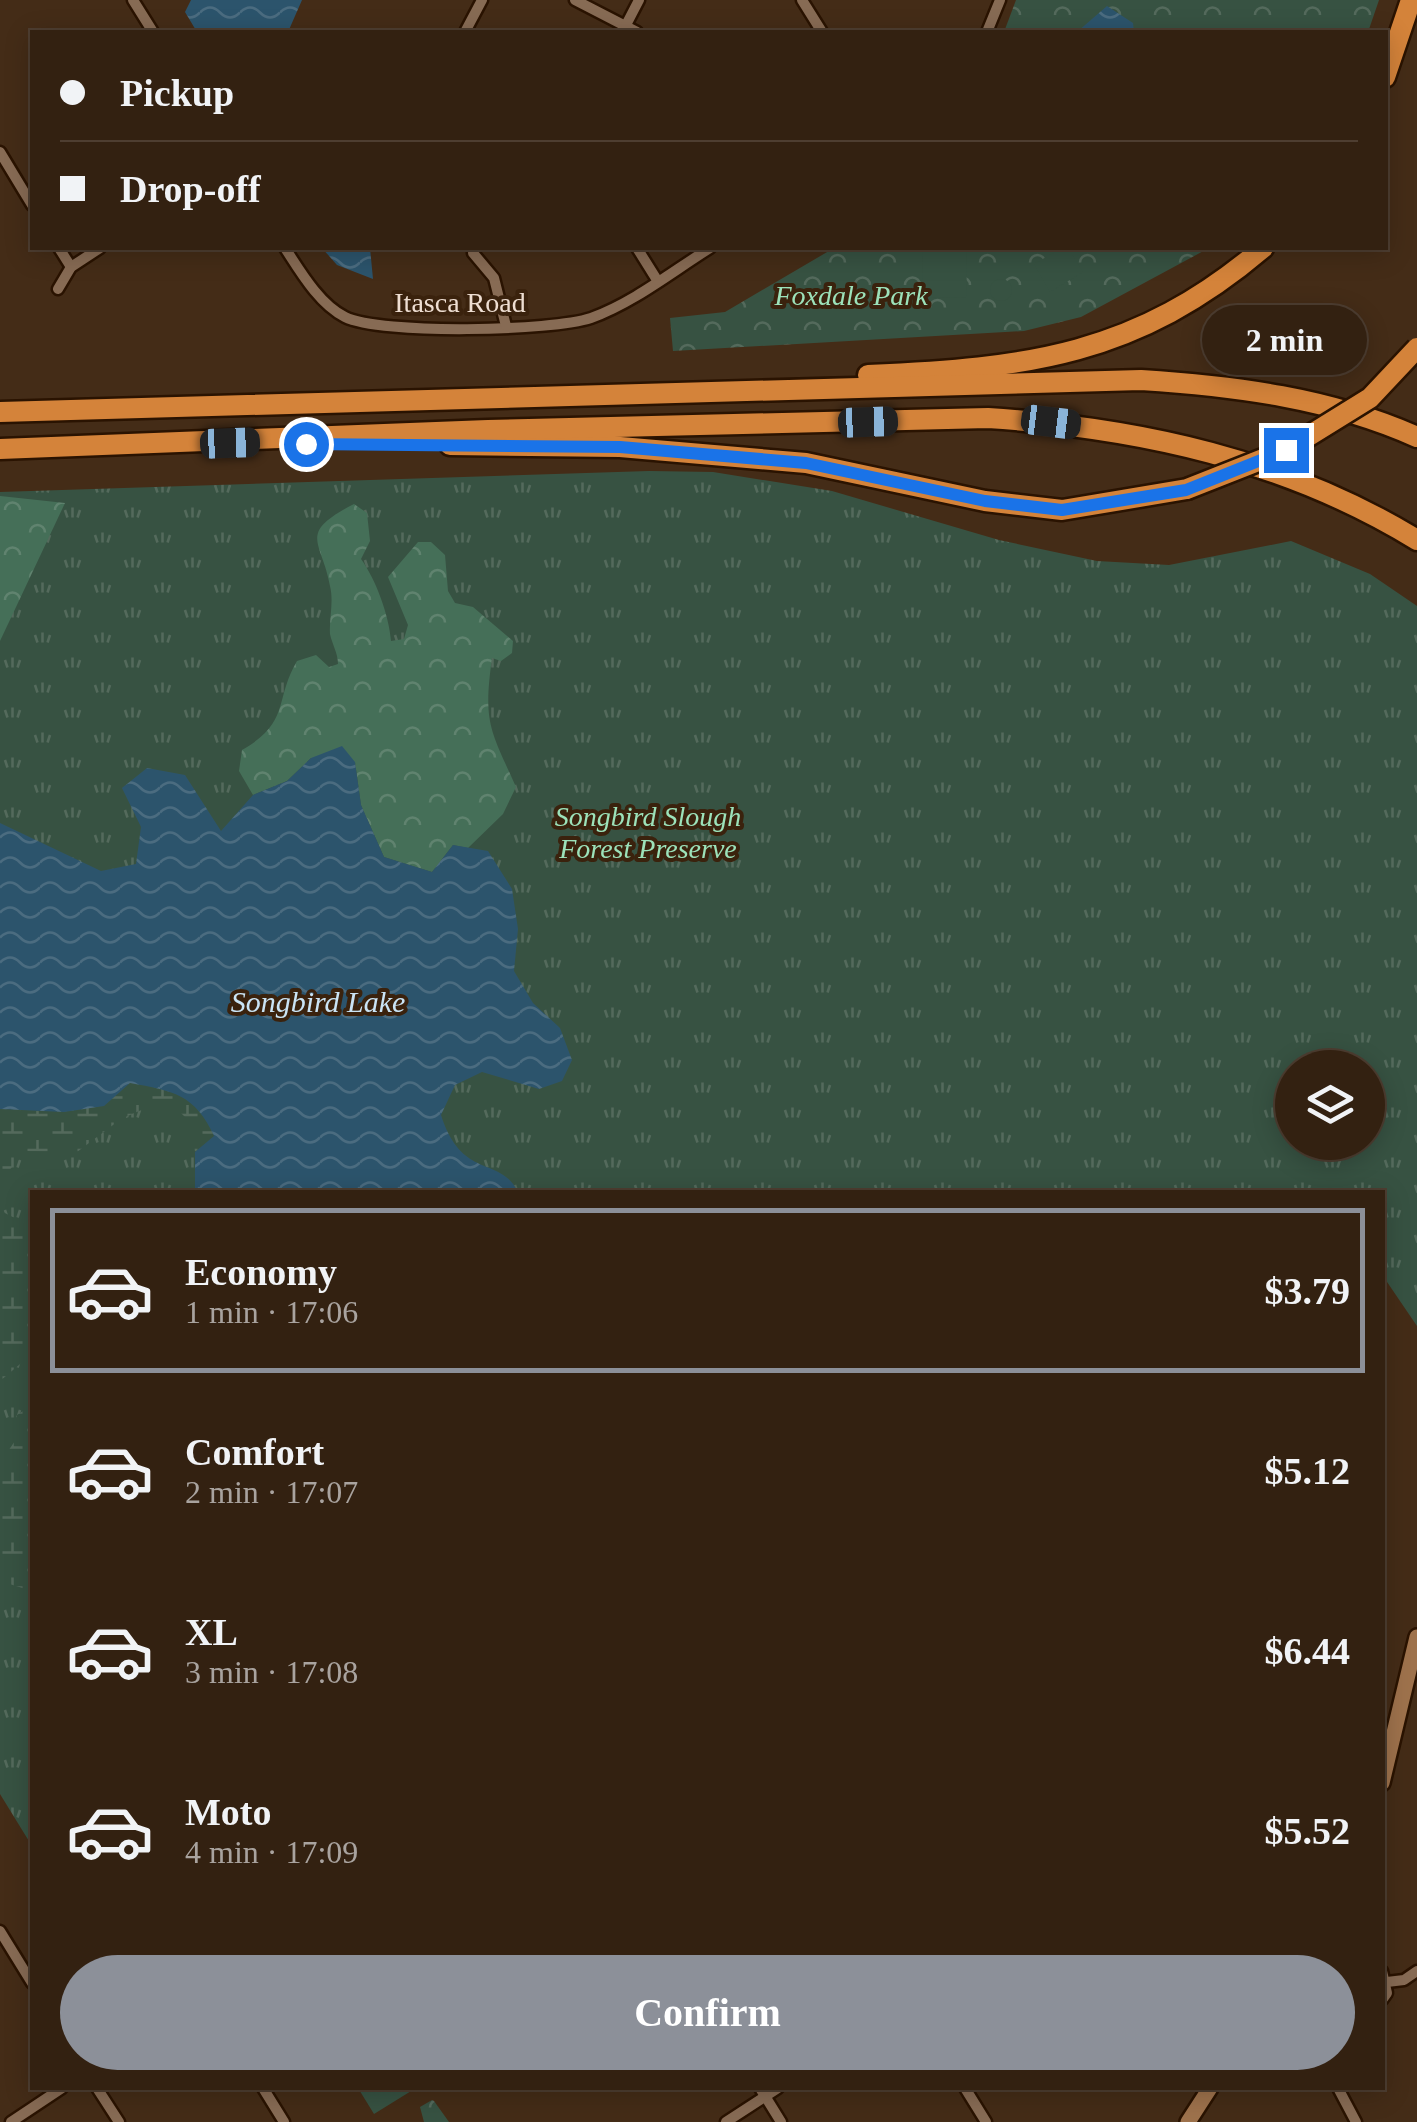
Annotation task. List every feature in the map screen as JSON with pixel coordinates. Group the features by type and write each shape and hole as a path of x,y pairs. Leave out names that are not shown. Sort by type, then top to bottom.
{"highway":[{"path":"1388,68 1411,0"},
{"path":"0,412 446,398 547,388 974,369 1040,361 1084,350 1171,313 1217,284 1260,250"},
{"path":"268,442 620,447 806,463 985,501 1062,510 1186,490 1286,450 1370,398 1417,348"},
{"path":"446,398 509,401 1141,380 1214,385 1280,396 1357,414 1417,437"},
{"path":"0,449 547,429 988,418 1051,422 1159,437 1230,458 1311,486 1417,540"}],"street":[{"path":"133,0 152,30"},
{"path":"467,30 482,0"},
{"path":"575,0 632,29 640,0"},
{"path":"802,0 821,30"},
{"path":"988,30 1000,0"},
{"path":"0,152 30,202"},
{"path":"60,250 71,267"},
{"path":"58,288 71,267 97,250"},
{"name":"Itasca Road","path":"287,250 306,282 345,317 400,329 583,320 707,250"},
{"path":"638,250 658,280"},
{"path":"473,253 494,278 506,326"},
{"path":"1385,1770 1417,1637"},
{"path":"0,1931 30,1981"},
{"path":"1385,1976 1404,1980 1417,1971"},
{"path":"11,2122 59,2090"},
{"path":"98,2090 118,2122"},
{"path":"263,2090 284,2122"},
{"path":"966,2090 986,2122"},
{"path":"1188,2122 1209,2090"},
{"path":"1339,2090 1356,2122"},
{"path":"726,2122 763,2092 782,2122"}],"green space":[{"path":"1016,0 1379,0 1369,30 1005,30"},
{"name":"Foxdale Park","path":"831,250 1205,250 1081,317 1024,331 673,351 670,318 725,312"},
{"path":"922,250 966,250 967,297 923,298"},
{"path":"1058,250 1069,250 1083,272 1050,292 1034,264"},
{"path":"1001,279 1009,282 1009,298 1001,301 993,298 990,290 993,282"},
{"name":"Songbird Slough Forest Preserve","path":"713,472 832,491 999,540 1097,561 1169,565 1291,541 1370,574 1417,606 1417,1326 1385,1279 1385,1190 30,1190 30,1843 0,1794 0,492"},
{"path":"0,496 65,503 0,641"},
{"path":"354,504 367,513 370,541 361,559 381,598 391,641 404,639 408,625 388,577 418,542 431,542 445,555 448,591 455,603 473,607 513,641 512,653 501,661 492,658 488,697 495,738 516,787 503,814 468,848 453,845 432,872 384,857 361,805 355,762 311,758 287,781 253,795 239,771 242,750 275,720 297,661 316,655 329,667 338,664 330,634 331,592 317,539 325,523"},
{"path":"130,1083 159,1089 191,1103 214,1136 195,1152 192,1124 176,1108 148,1107 121,1119 77,1152 26,1151 0,1181 0,1109 54,1112 84,1108"},
{"path":"0,1201 3,1212 30,1226 30,1356 0,1381"},
{"path":"30,1406 30,1590 0,1581 0,1456 4,1457 17,1438 17,1415"},
{"path":"359,2090 413,2090 374,2114"},
{"path":"432,2100 449,2122 424,2122 420,2107"}],"water":[{"path":"191,0 302,0 289,30 196,30 185,12"},
{"path":"1107,6 1133,23 1134,30 1079,30"},
{"path":"324,250 370,250 373,279 337,265"},
{"name":"Songbird Lake","path":"342,746 355,762 361,805 384,857 432,872 453,845 488,851 512,889 518,929 514,971 533,1003 560,1028 572,1060 562,1081 539,1089 482,1072 455,1085 441,1115 459,1150 501,1174 517,1190 195,1190 195,1152 214,1136 199,1111 170,1092 130,1083 104,1106 64,1112 0,1109 0,823 101,871 136,864 141,827 122,788 147,768 185,775 221,831 253,795 287,781 311,758"}],"route":[{"path":"306,444 620,447 806,463 985,501 1062,510 1186,490 1286,450"}]}
